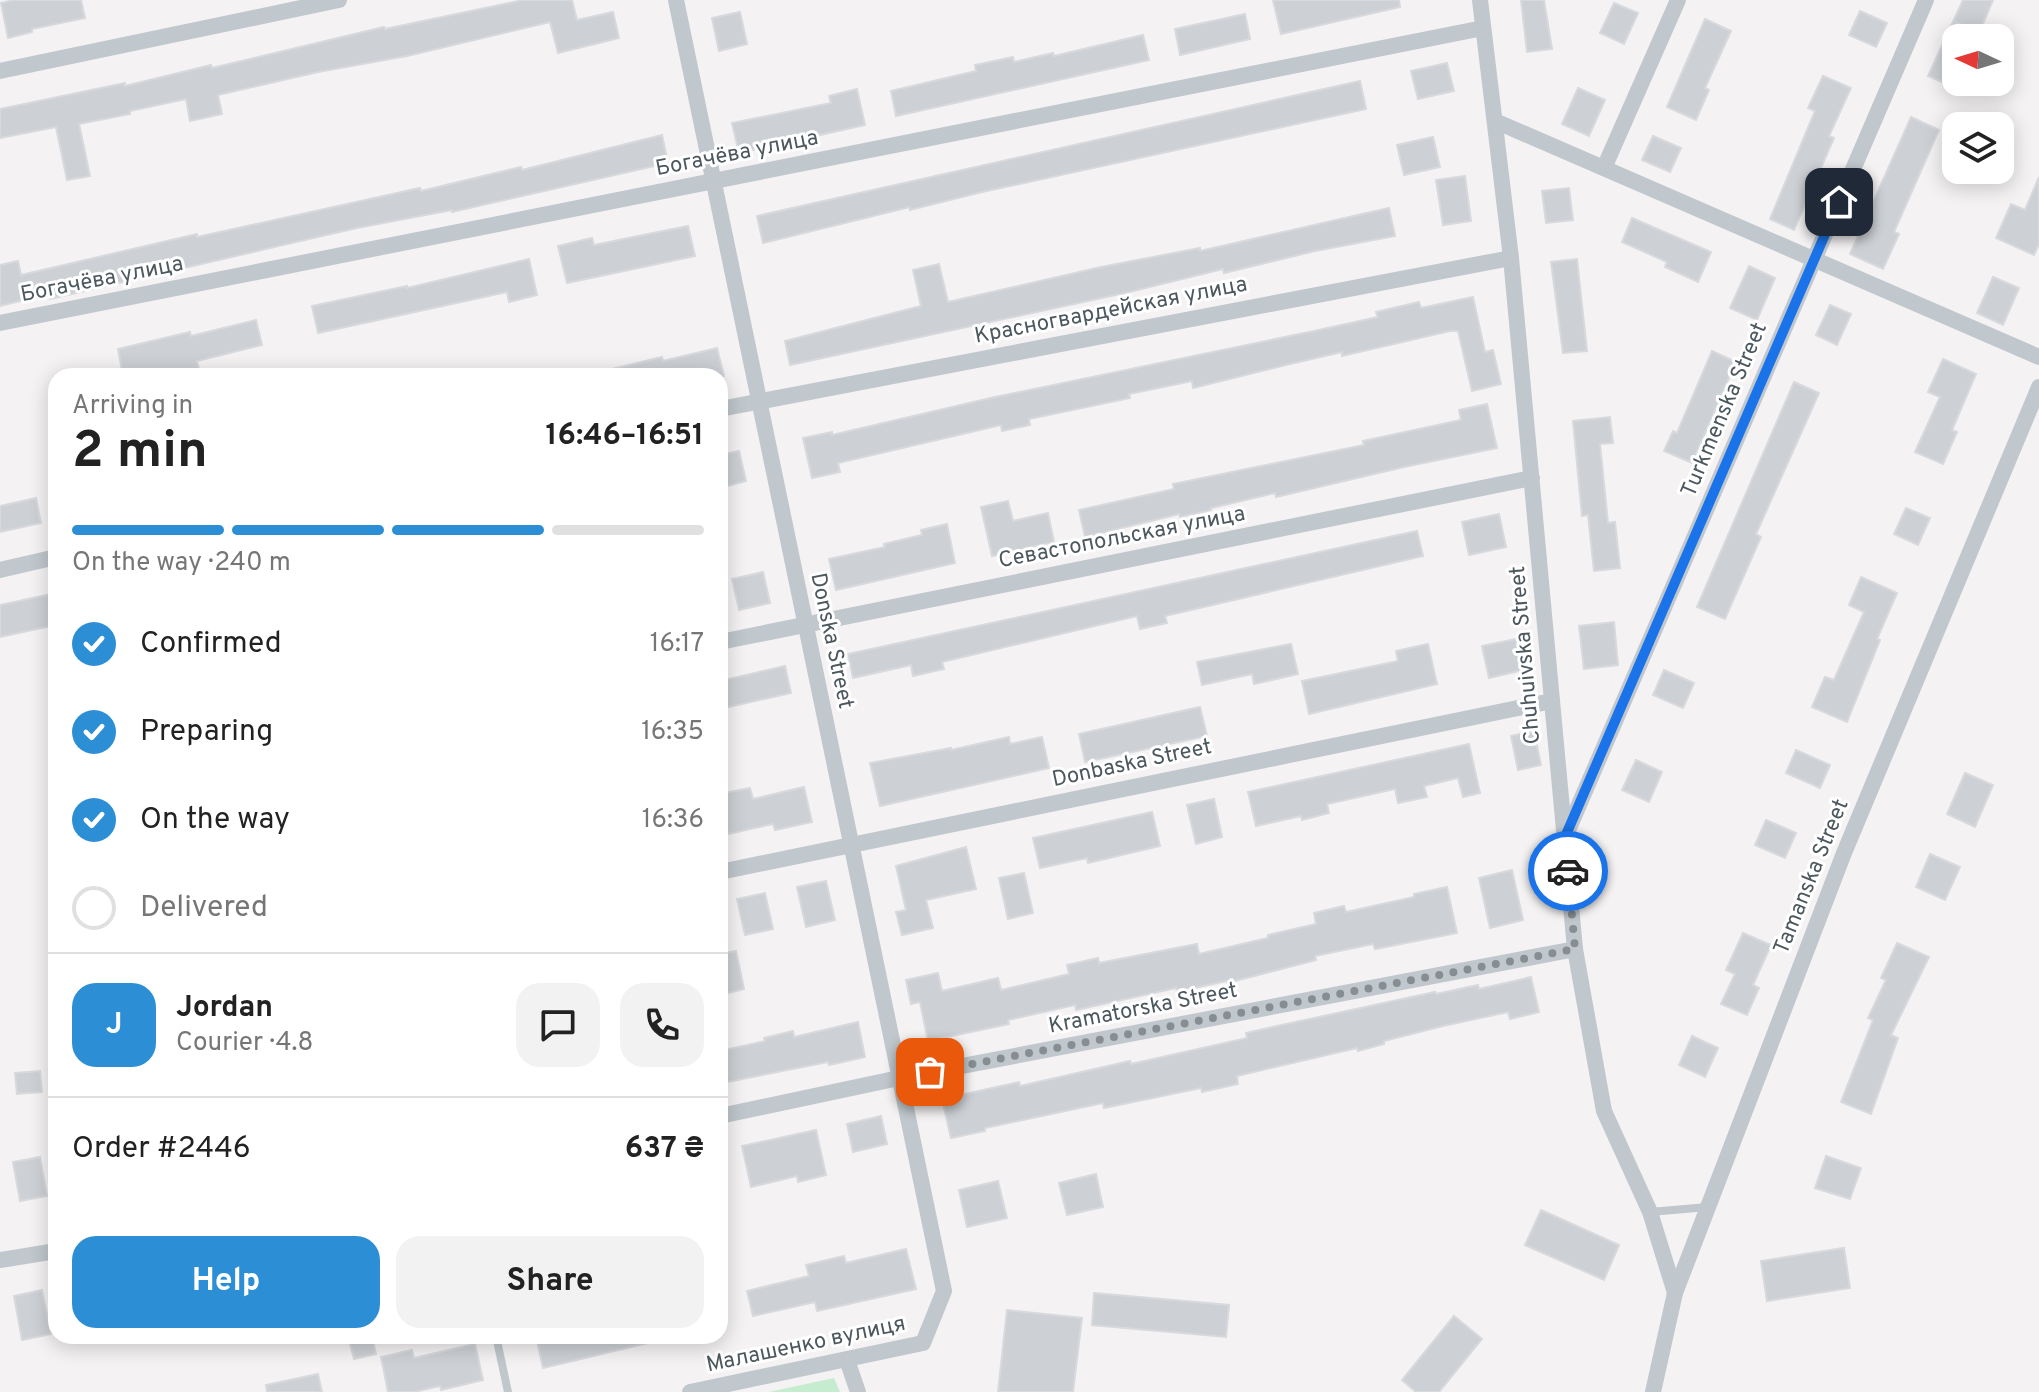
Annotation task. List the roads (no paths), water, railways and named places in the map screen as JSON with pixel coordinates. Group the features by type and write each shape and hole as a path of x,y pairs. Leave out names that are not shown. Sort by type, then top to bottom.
{"street":[{"path":"0,71 339,0"},
{"name":"Donska Street","path":"676,0 944,1291"},
{"name":"Chuhuivska Street","path":"1480,0 1511,258 1575,949 1604,1111 1650,1212 1675,1293"},
{"path":"1604,168 1678,0"},
{"name":"Turkmenska Street","path":"1565,837 1926,0"},
{"name":"Богачёва улица","path":"0,323 1483,28"},
{"path":"1495,121 2039,357"},
{"name":"Красногвардейская улица","path":"728,407 1511,258"},
{"name":"Tamanska Street","path":"1653,1392 1675,1293 1708,1207 1844,853 2039,387"},
{"name":"Севастопольская улица","path":"728,640 1532,478"},
{"path":"0,570 48,559"},
{"name":"Donbaska Street","path":"728,870 1552,701"},
{"name":"Kramatorska Street","path":"728,1114 899,1078 1575,949"},
{"path":"0,1260 48,1252"},
{"name":"Малашенко вулиця","path":"690,1392 923,1343 944,1291"},
{"path":"847,1360 858,1392"}],"lane":[{"path":"1650,1212 1708,1207"},
{"path":"498,1344 508,1392"}]}
